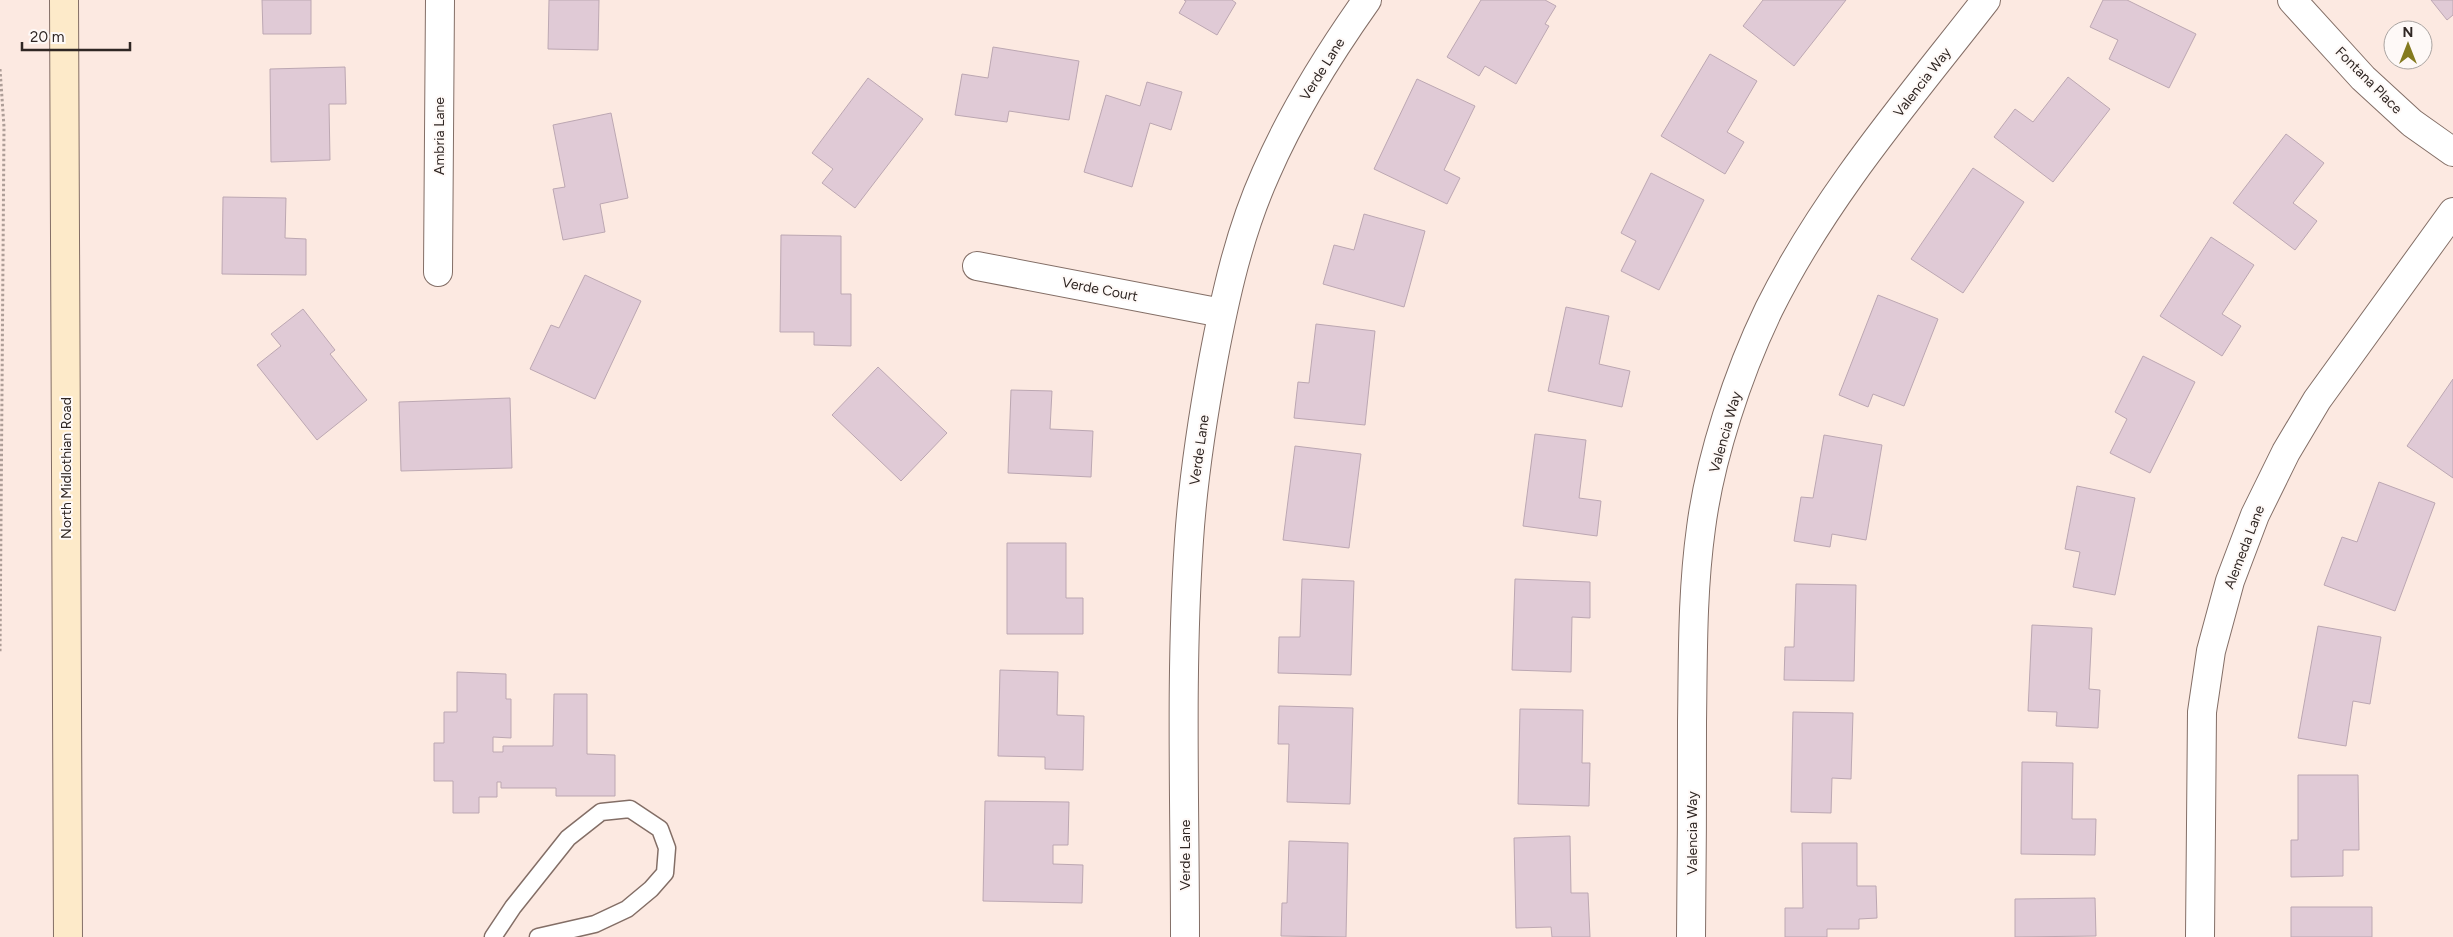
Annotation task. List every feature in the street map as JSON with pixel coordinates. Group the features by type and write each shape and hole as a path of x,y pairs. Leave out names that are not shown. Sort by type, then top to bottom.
{"main road":[{"name":"North Midlothian Road","path":"64,0 68,937"}],"street":[{"name":"Ambria Lane","path":"438,272 440,0"},
{"name":"Verde Lane","path":"1185,937 1185,627 1189,540 1199,439 1222,313 1235,260 1265,174 1298,107 1334,47 1367,0"},
{"name":"Valencia Way","path":"1692,937 1693,604 1701,526 1720,437 1741,375 1769,310 1813,231 1868,153 1986,0"},
{"name":"Fontana Place","path":"2292,0 2362,78 2412,124 2453,152"},
{"name":"Alemeda Lane","path":"2200,937 2202,712 2210,652 2230,581 2255,514 2295,437 2318,400 2453,212"},
{"name":"Verde Court","path":"977,266 1222,313"}],"lane":[{"path":"493,937 513,907 568,838 601,812 630,809 660,829 667,848 665,874 651,889 626,909 595,924 538,937"}],"path":[{"path":"0,69 4,127 0,653"}],"building":[{"path":"262,0 311,0 311,34 263,34"},
{"path":"549,0 599,0 598,50 548,49"},
{"path":"1184,0 1232,0 1236,3 1217,35 1179,13 1186,1"},
{"path":"1481,0 1545,0 1556,6 1545,24 1549,26 1516,84 1485,66 1479,76 1447,57"},
{"path":"1763,0 1846,0 1794,66 1743,26"},
{"path":"2103,0 2127,0 2196,34 2169,88 2109,59 2118,40 2090,27"},
{"path":"2431,0 2453,0 2453,15 2447,20"},
{"path":"993,47 1079,61 1069,120 1009,111 1007,122 955,115 962,74 988,78"},
{"path":"1710,54 1757,81 1727,132 1744,142 1725,174 1661,136"},
{"path":"345,67 346,104 329,104 330,160 271,162 270,69"},
{"path":"2068,77 2110,109 2053,182 1994,137 2015,109 2033,122"},
{"path":"868,78 923,119 855,208 822,183 833,169 812,153"},
{"path":"1417,79 1475,106 1444,170 1460,178 1447,204 1374,169"},
{"path":"1147,82 1182,92 1171,130 1150,123 1132,187 1084,172 1106,95 1140,106"},
{"path":"611,113 628,198 600,204 605,232 563,240 553,189 565,187 553,125"},
{"path":"2286,134 2324,163 2293,203 2317,221 2295,250 2233,203"},
{"path":"1973,168 2024,202 1963,293 1911,259"},
{"path":"1651,173 1704,200 1659,290 1621,271 1636,241 1621,233"},
{"path":"223,197 286,198 285,238 306,239 306,275 222,274"},
{"path":"1364,214 1425,231 1404,307 1323,284 1334,245 1354,250"},
{"path":"781,235 841,236 841,294 851,294 851,346 814,345 814,332 780,332"},
{"path":"2211,237 2254,265 2222,314 2241,326 2222,356 2160,316"},
{"path":"585,275 641,301 595,399 530,369 551,325 559,328"},
{"path":"1878,295 1938,319 1904,406 1873,394 1868,407 1839,395"},
{"path":"1566,307 1609,316 1599,364 1630,371 1622,407 1548,391"},
{"path":"303,309 335,350 330,354 367,400 317,440 257,365 281,346 271,334"},
{"path":"1316,324 1375,331 1365,425 1294,418 1298,382 1309,383"},
{"path":"2143,356 2195,382 2150,473 2110,453 2127,419 2115,412"},
{"path":"878,367 947,433 901,481 832,415"},
{"path":"2453,379 2453,478 2407,446"},
{"path":"1011,390 1052,391 1050,429 1093,431 1091,477 1008,473"},
{"path":"510,398 512,468 401,471 399,402"},
{"path":"1535,434 1586,440 1579,498 1601,501 1597,536 1523,526"},
{"path":"1824,435 1882,445 1866,540 1832,534 1830,547 1794,541 1801,497 1813,498"},
{"path":"1295,446 1361,454 1349,548 1283,540"},
{"path":"2379,482 2435,503 2395,611 2324,585 2342,537 2357,542"},
{"path":"2077,486 2135,498 2115,595 2073,587 2080,552 2065,549"},
{"path":"1007,543 1066,543 1066,598 1083,598 1083,634 1007,634"},
{"path":"1302,579 1354,581 1351,675 1278,673 1279,637 1300,637"},
{"path":"1515,579 1590,582 1590,618 1572,617 1571,672 1512,670"},
{"path":"1796,584 1856,585 1854,681 1784,680 1785,647 1794,647"},
{"path":"2032,625 2092,628 2089,689 2100,690 2098,728 2056,726 2057,712 2028,711"},
{"path":"2318,626 2381,637 2370,704 2353,701 2346,746 2298,738"},
{"path":"1000,670 1058,672 1057,715 1084,716 1083,770 1045,769 1045,757 998,756"},
{"path":"457,672 506,674 506,699 511,699 511,738 493,737 493,752 503,752 503,746 553,746 554,694 587,694 587,754 615,755 615,796 556,796 556,788 501,788 501,782 497,782 497,797 479,797 479,813 453,813 453,781 434,781 434,743 444,743 444,712 457,712"},
{"path":"1279,706 1353,708 1350,804 1287,802 1289,744 1278,744"},
{"path":"1520,709 1583,710 1582,763 1590,763 1589,806 1518,804"},
{"path":"1793,712 1853,713 1851,779 1832,778 1831,813 1791,812"},
{"path":"2022,762 2073,763 2072,819 2096,819 2095,855 2021,854"},
{"path":"2298,775 2358,775 2359,850 2343,850 2343,876 2291,877 2291,840 2298,840"},
{"path":"985,801 1069,802 1068,845 1053,845 1053,864 1083,865 1082,903 983,901"},
{"path":"1570,836 1571,893 1588,893 1590,937 1552,937 1551,927 1516,928 1514,838"},
{"path":"1289,841 1348,843 1346,937 1281,936 1282,903 1287,903"},
{"path":"1802,843 1857,843 1857,886 1876,886 1877,918 1859,919 1859,929 1827,929 1827,937 1785,937 1785,908 1803,908"},
{"path":"2095,898 2096,936 2015,937 2015,899"},
{"path":"2291,907 2372,907 2372,937 2291,937"}]}
